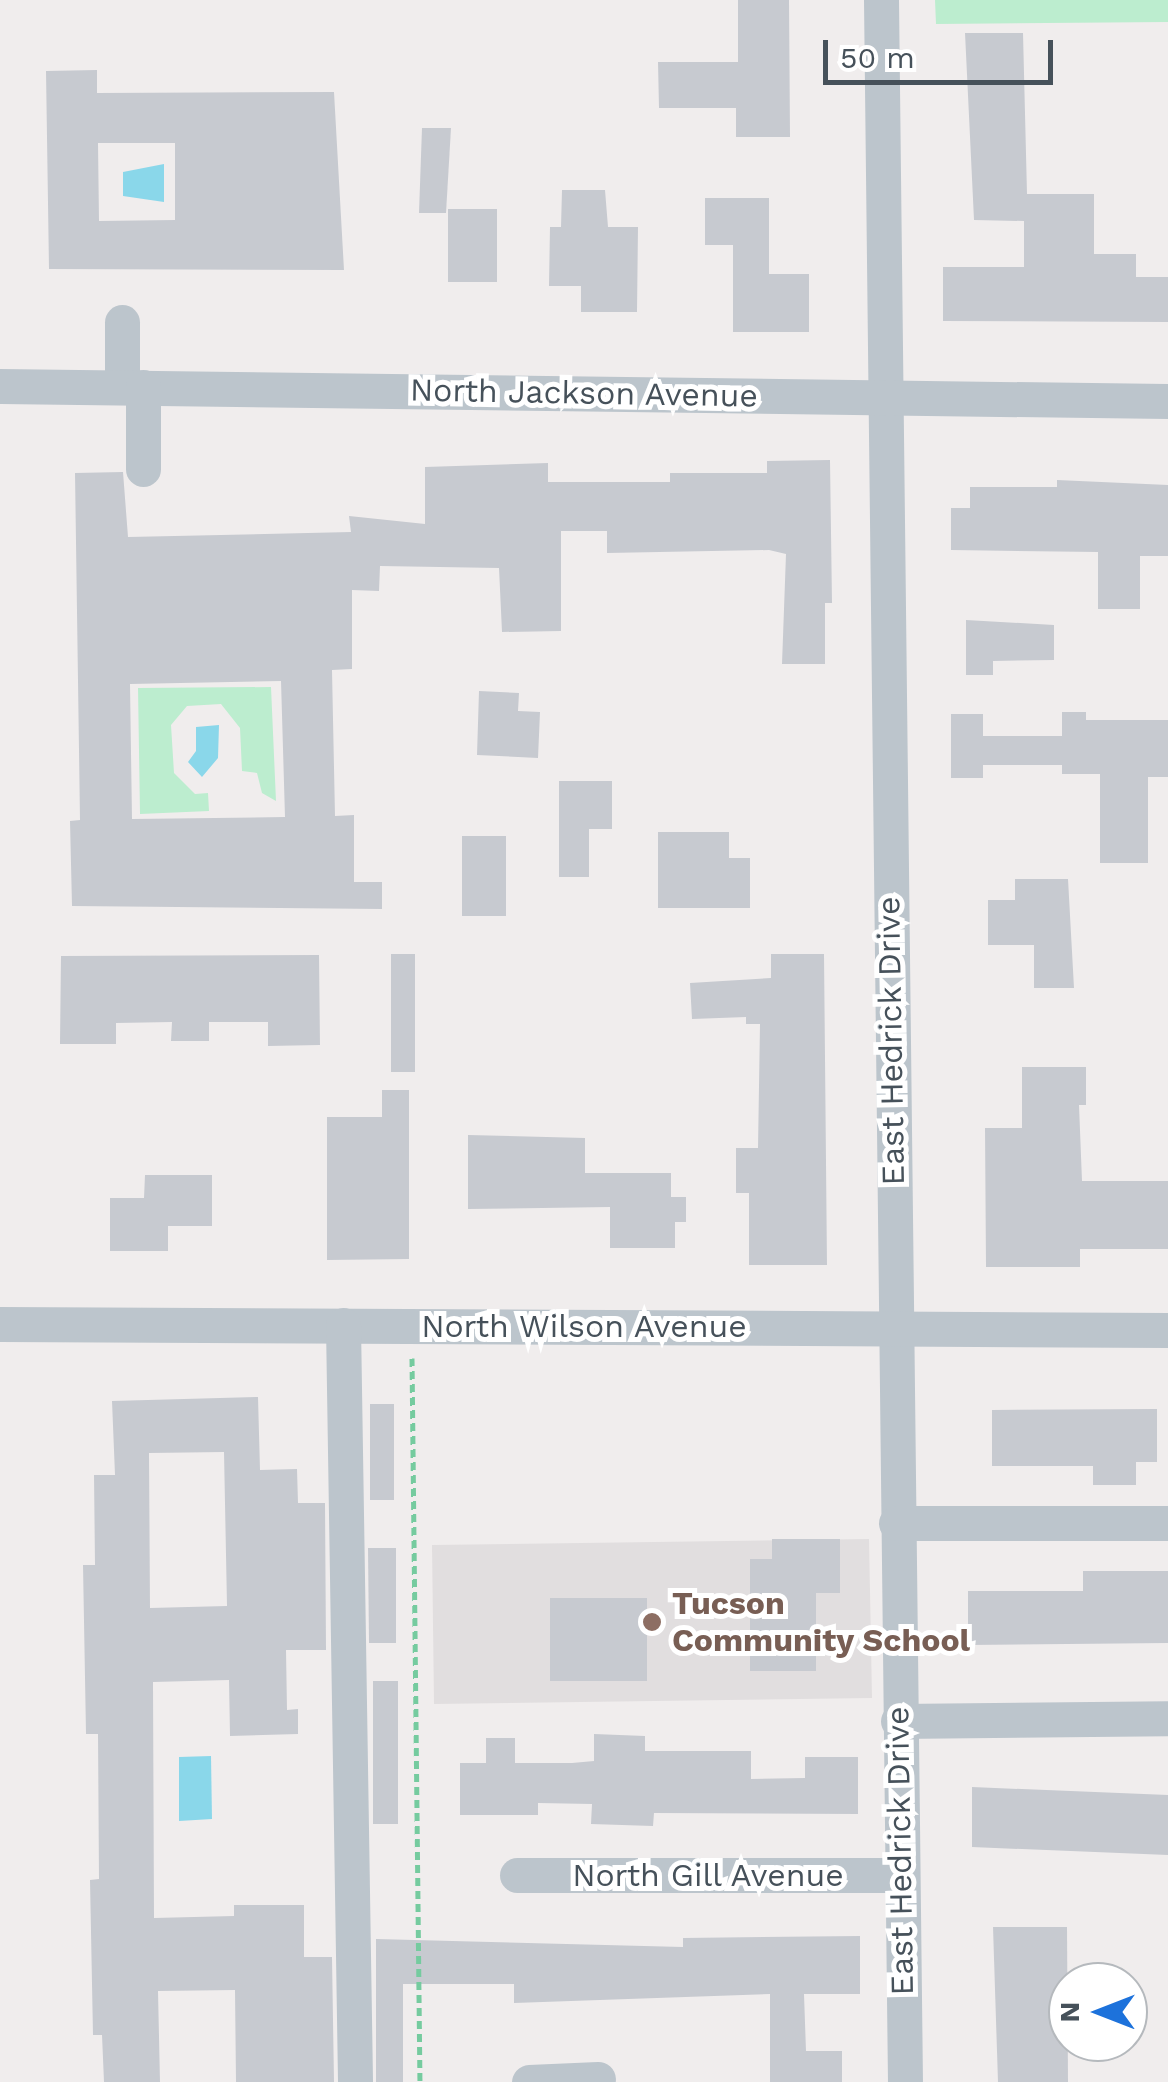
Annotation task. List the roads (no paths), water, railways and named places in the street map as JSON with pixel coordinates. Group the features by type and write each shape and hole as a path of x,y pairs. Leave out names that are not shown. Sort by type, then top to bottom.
{"street":[{"name":"East Hedrick Drive","path":"881,0 899,1875 906,2082"},
{"path":"122,322 143,470"},
{"name":"North Jackson Avenue","path":"0,386 1168,401"},
{"name":"North Wilson Avenue","path":"0,1324 1168,1330"},
{"path":"344,1325 354,2082"},
{"path":"896,1523 1168,1523"},
{"path":"898,1721 1168,1718"},
{"name":"North Gill Avenue","path":"517,1875 899,1875"},
{"path":"529,2082 598,2079"}],"water":[{"path":"164,164 164,202 123,196 123,172"},
{"path":"219,725 218,758 202,777 188,762 196,751 196,727"},
{"path":"211,1756 212,1819 179,1821 179,1757"}],"place":[{"name":"Tucson Community School","path":"652,1622"}]}
